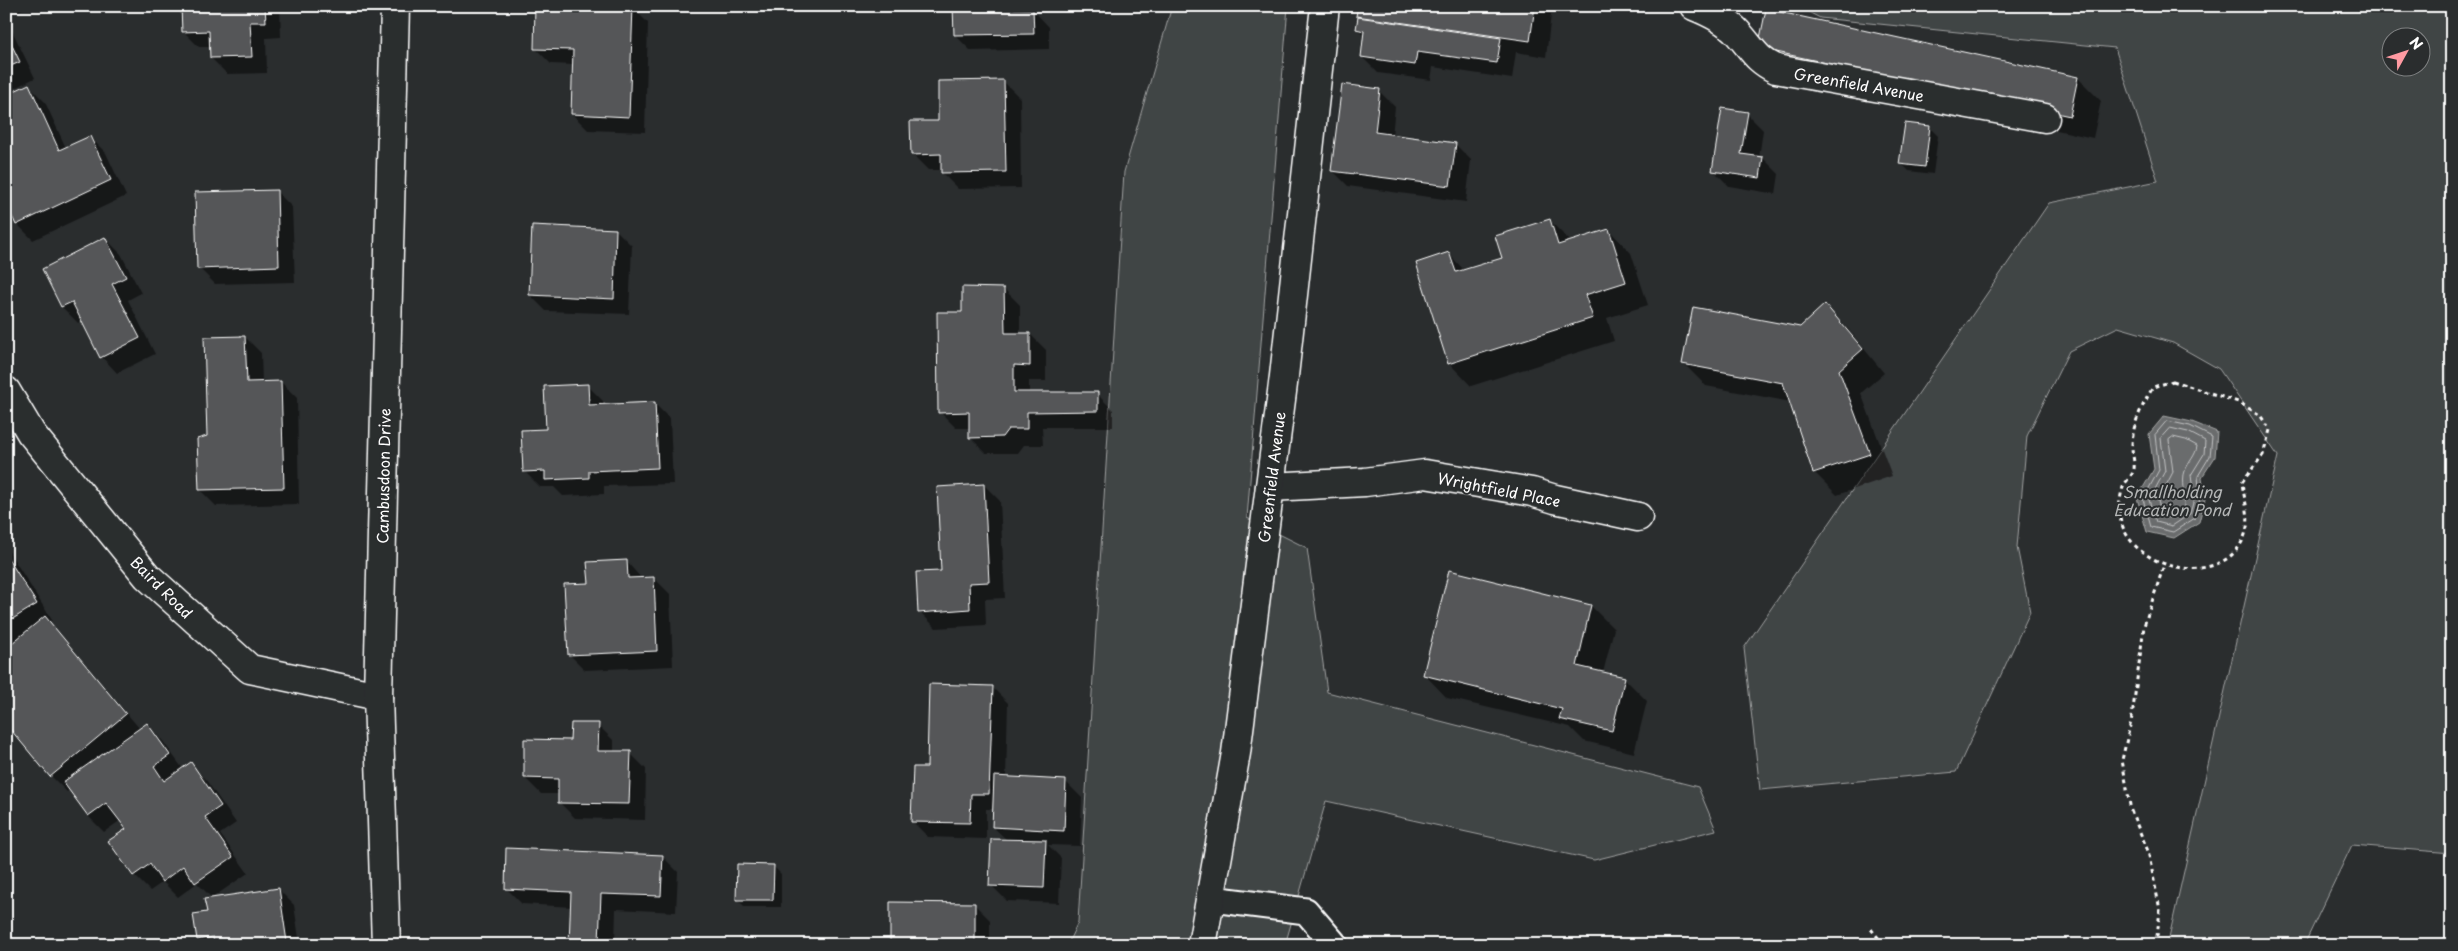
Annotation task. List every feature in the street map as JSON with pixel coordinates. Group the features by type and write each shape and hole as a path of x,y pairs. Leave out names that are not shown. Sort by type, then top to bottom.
{"street":[{"name":"Cambusdoon Drive","path":"386,945 378,696 395,6"},
{"name":"Greenfield Avenue","path":"1202,945 1212,899 1236,752 1270,486 1325,6"},
{"name":"Greenfield Avenue","path":"1694,6 1724,21 1737,32 1760,61 1776,69 2045,118"},
{"name":"Baird Road","path":"6,391 31,433 147,576 250,669 378,696"},
{"name":"Wrightfield Place","path":"1270,486 1365,482 1425,474 1532,492 1638,518"}],"lane":[{"path":"1212,899 1306,911 1335,945"}],"path":[{"path":"2172,380 2238,402 2260,415 2270,430 2263,455 2242,482 2248,526 2241,546 2228,560 2198,569 2164,565 2143,554 2124,530 2120,508 2123,486 2134,470 2132,447 2134,424 2154,387 2172,380"},
{"path":"2156,945 2160,910 2148,851 2131,811 2122,760 2132,717 2144,626 2164,565"},
{"path":"1870,929 1884,945"}],"shaded area":[{"path":"1172,6 1288,6 1247,518 1307,548 1327,692 1698,787 1716,830 1594,860 1326,801 1285,945 1067,945 1078,922 1124,172"},
{"path":"1797,6 2452,6 2452,853 2352,845 2304,945 2173,945 2168,942 2278,456 2219,369 2173,343 2118,327 2069,351 2027,436 2017,547 2030,612 1956,772 1760,790 1744,648 2049,203 2158,181 2115,48 1820,18"}],"water":[{"name":"Smallholding Education Pond","path":"2164,416 2192,422 2217,432 2215,457 2202,477 2205,499 2199,522 2174,538 2147,532 2137,498 2154,469 2149,434"}],"building":[{"path":"181,6 265,6 266,22 250,22 252,57 210,58 209,31 182,32"},
{"path":"535,6 633,6 629,117 571,114 573,50 534,49"},
{"path":"953,6 1033,9 1034,34 954,35"},
{"path":"1358,6 1449,6 1468,9 1469,6 1535,6 1530,41 1356,16"},
{"path":"1766,9 2078,77 2070,116 1758,48"},
{"path":"1358,17 1501,38 1497,63 1417,52 1415,65 1361,57 1364,31 1356,29"},
{"path":"6,33 20,62 6,68"},
{"path":"1004,80 1006,172 941,173 941,154 911,155 910,121 938,121 938,81"},
{"path":"29,84 59,150 90,136 111,180 16,225 6,203 6,95"},
{"path":"1342,84 1380,89 1375,132 1456,143 1450,186 1331,171"},
{"path":"1722,108 1748,112 1741,154 1763,157 1760,178 1712,171"},
{"path":"1905,123 1930,126 1925,167 1899,164"},
{"path":"277,190 279,266 197,269 195,192"},
{"path":"1550,219 1558,245 1609,229 1626,282 1585,295 1593,318 1448,364 1416,263 1449,252 1456,272 1502,258 1495,236"},
{"path":"532,225 616,229 614,299 529,295"},
{"path":"105,237 126,277 112,284 140,338 100,358 72,302 61,307 42,269"},
{"path":"962,287 1004,288 1005,333 1030,333 1030,366 1014,365 1014,392 1098,392 1098,411 1027,412 1027,429 1008,429 1002,437 969,438 969,412 938,413 937,312 962,312"},
{"path":"1825,304 1863,349 1839,370 1870,454 1813,473 1783,383 1682,364 1693,307 1800,327"},
{"path":"245,336 247,382 281,381 284,488 199,490 197,439 207,436 204,337"},
{"path":"588,384 589,405 655,402 658,468 589,471 589,478 545,480 545,471 523,472 521,430 546,429 544,386"},
{"path":"984,484 989,582 969,583 970,609 918,613 916,572 941,571 937,487"},
{"path":"6,555 37,604 6,623"},
{"path":"627,560 628,578 654,577 657,651 568,655 564,584 589,583 587,562"},
{"path":"1449,570 1591,605 1577,666 1625,677 1612,731 1559,719 1562,709 1423,675"},
{"path":"45,616 126,714 50,777 6,724 6,648"},
{"path":"929,684 993,686 989,794 971,794 970,823 911,822 913,767 927,767"},
{"path":"147,723 170,755 154,766 164,781 191,762 221,806 205,817 233,857 195,883 183,866 162,882 150,864 133,876 108,841 126,829 106,803 88,816 63,782"},
{"path":"571,723 599,723 598,751 631,751 629,804 558,803 558,779 524,778 524,739 570,740"},
{"path":"994,776 1066,780 1064,831 992,827"},
{"path":"991,839 1046,840 1044,888 989,886"},
{"path":"506,848 663,855 661,896 601,894 599,942 627,945 569,945 571,892 505,889"},
{"path":"737,864 774,865 773,900 736,900"},
{"path":"279,888 287,942 271,945 214,945 213,937 197,940 193,914 207,912 204,899"},
{"path":"890,902 975,903 975,945 898,945 890,942"}]}
